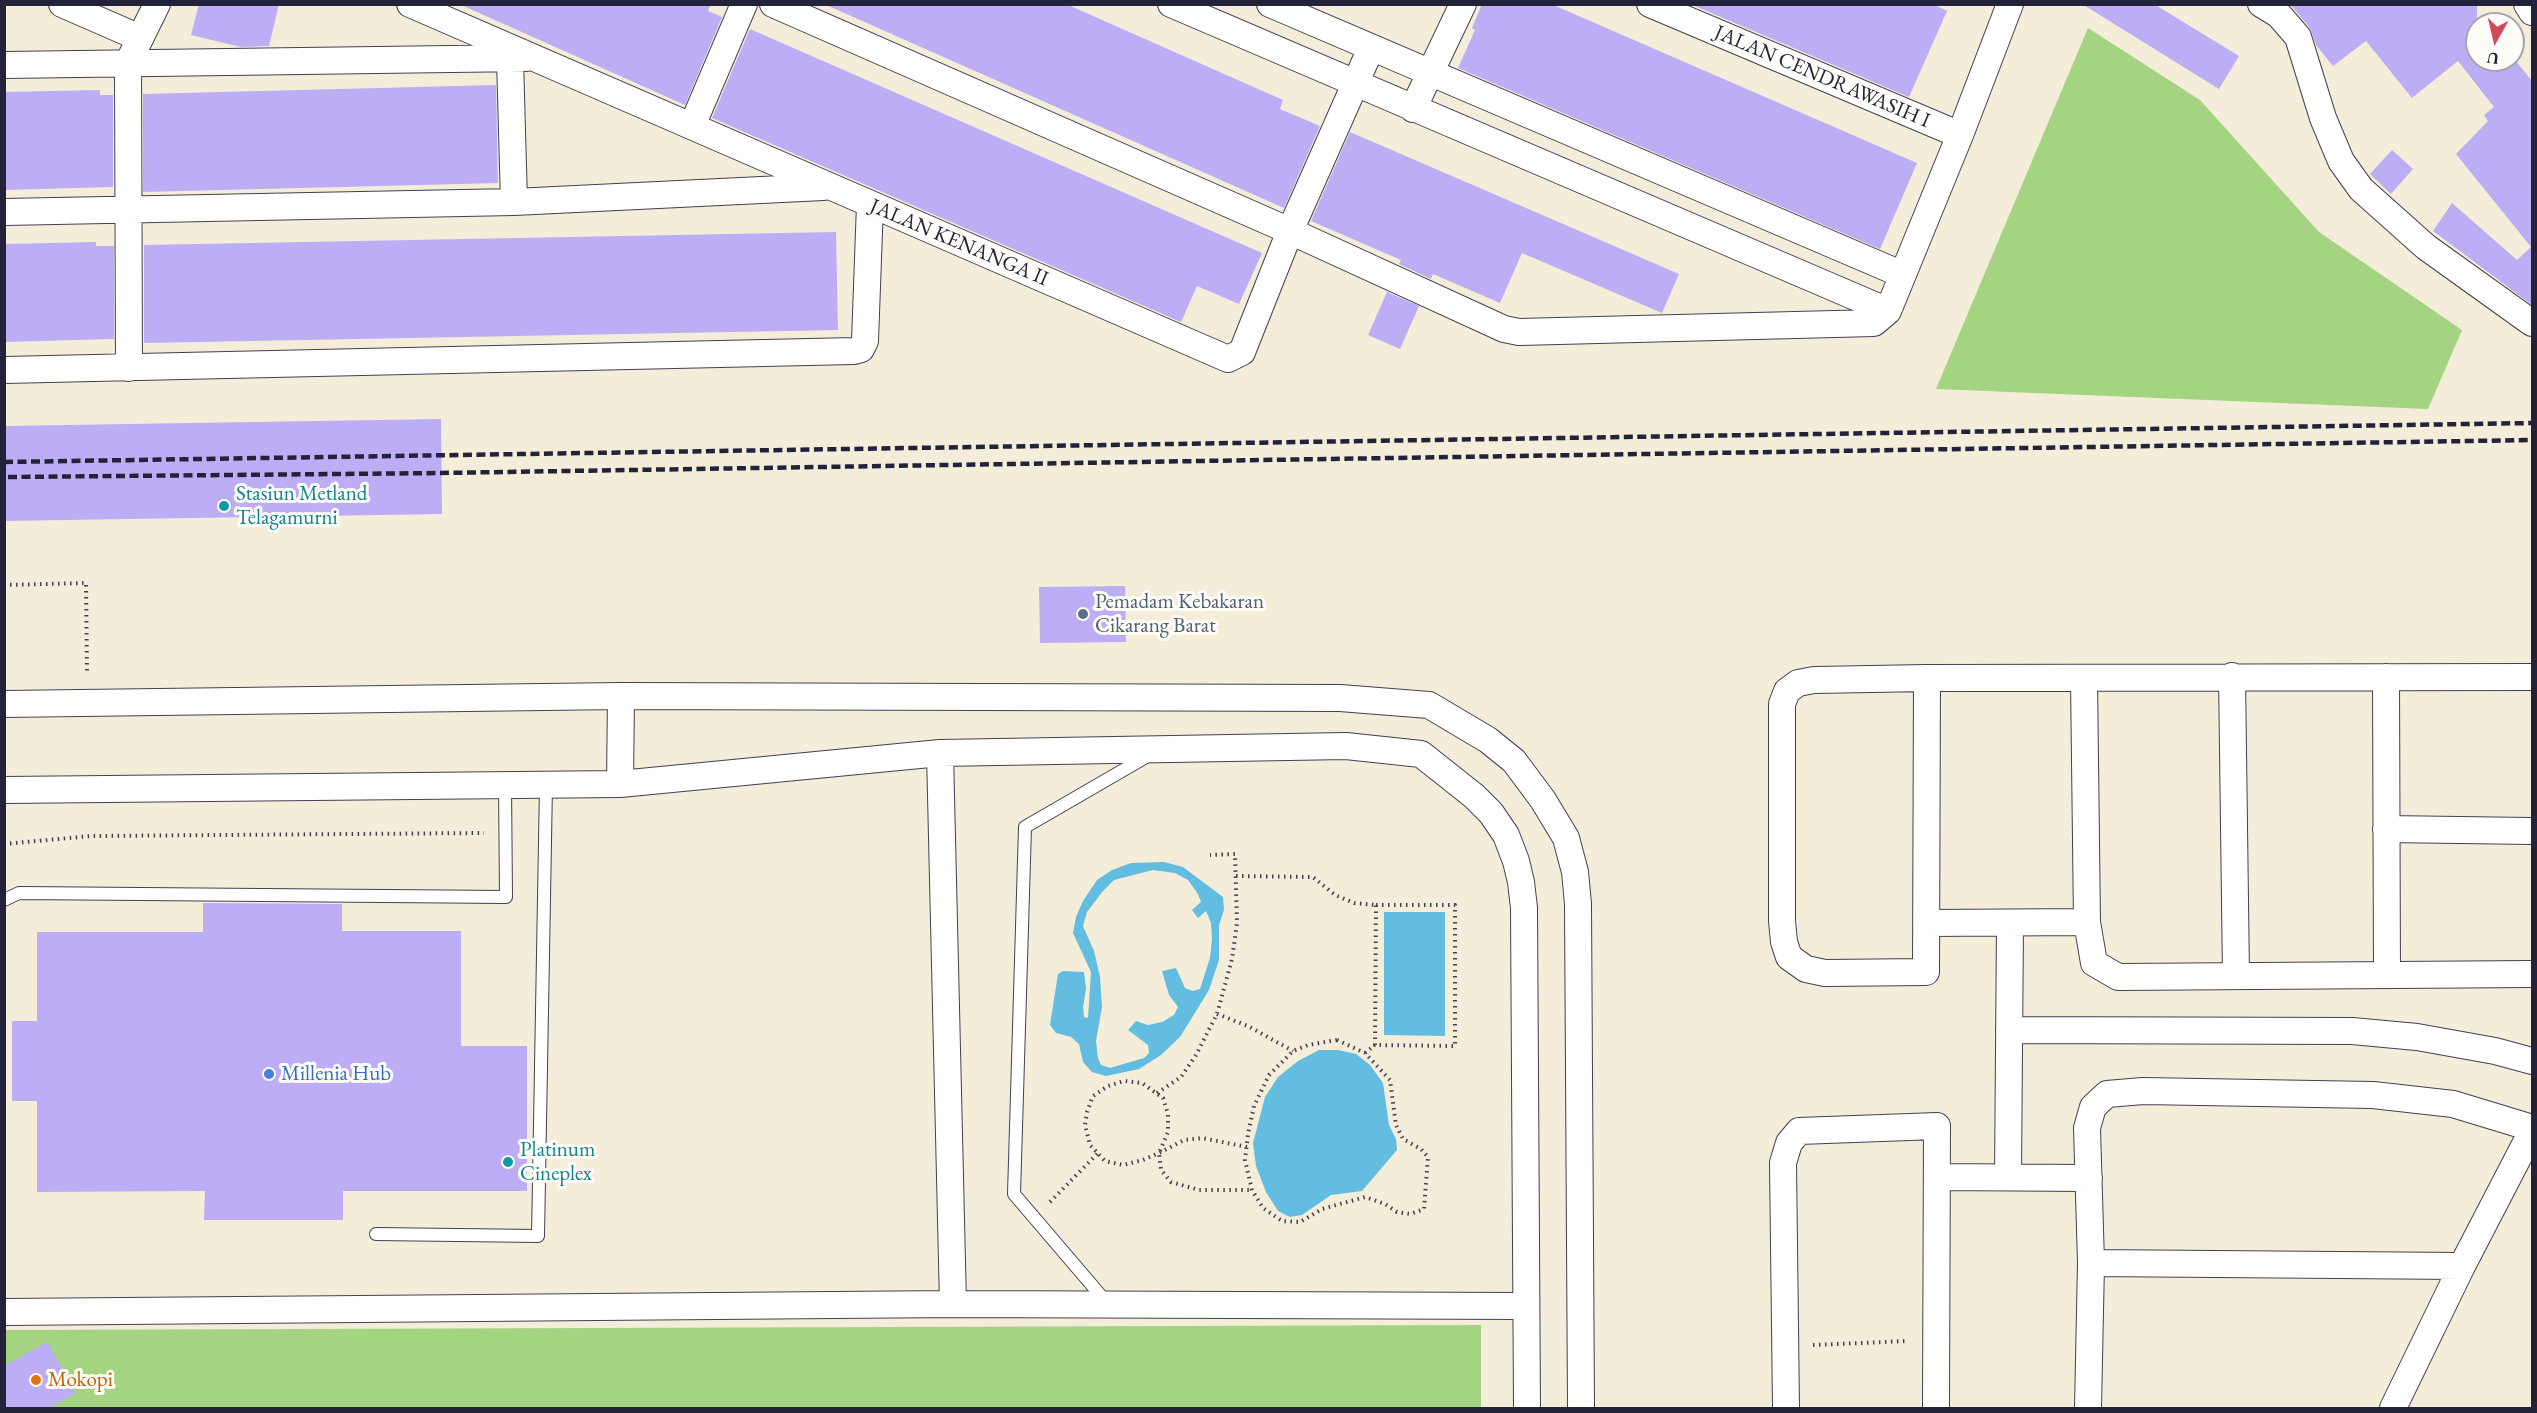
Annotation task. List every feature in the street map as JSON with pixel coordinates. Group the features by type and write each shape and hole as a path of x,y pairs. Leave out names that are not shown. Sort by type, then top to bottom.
{"street":[{"path":"62,4 140,38"},
{"path":"129,368 128,63 157,4"},
{"name":"JALAN KENANGA II","path":"410,4 827,187 1228,358 1242,352 1290,231 1371,48"},
{"path":"692,126 744,4"},
{"path":"773,4 1512,331 1866,324 1874,322 1888,311 1901,274 1960,135 2010,4"},
{"path":"1171,4 1888,311"},
{"path":"1270,4 1901,274"},
{"path":"1413,109 1463,4"},
{"name":"JALAN CENDRAWASIH I","path":"1650,4 1960,135"},
{"path":"2261,4 2280,15 2298,38 2323,118 2341,161 2361,189 2426,247 2532,323"},
{"path":"2527,4 2532,12"},
{"path":"4,65 537,58"},
{"path":"510,59 514,202"},
{"path":"4,212 514,202 827,187"},
{"path":"4,370 854,351 861,349 865,341 870,204"},
{"path":"2232,676 2236,976"},
{"path":"1927,678 1926,972 1826,973 1806,969 1789,957 1784,942 1782,921 1782,704 1787,691 1798,683 1814,680 1927,678 2084,680 2232,676 2532,677"},
{"path":"2386,677 2387,975"},
{"path":"2084,680 2087,922 2094,963 2118,977 2532,974"},
{"path":"620,784 621,696"},
{"path":"4,704 621,696 1340,698 1429,705 1488,740 1514,761 1543,800 1566,838 1575,872 1578,915 1581,1408"},
{"path":"4,790 620,784 940,753 1346,746 1421,754 1474,796 1491,813 1506,835 1516,861 1524,908 1527,1408"},
{"path":"940,753 953,1304"},
{"path":"2386,829 2532,831"},
{"path":"1927,923 2087,922"},
{"path":"2008,1177 2010,923"},
{"path":"2009,1030 2352,1031 2417,1037 2495,1051 2532,1061"},
{"path":"2088,1408 2091,1263 2087,1128 2094,1107 2107,1094 2143,1092 2373,1095 2452,1104 2532,1129 2393,1408"},
{"path":"1786,1408 1782,1163 1789,1143 1799,1131 1937,1126 1936,1408"},
{"path":"1937,1177 2089,1178"},
{"path":"2091,1263 2462,1266"},
{"path":"4,1312 953,1304 1526,1306"}],"lane":[{"path":"1109,1305 1014,1194 1025,827 1160,749"},
{"path":"4,900 19,893 506,897 505,785"},
{"path":"376,1234 538,1236 546,785"}],"path":[{"path":"4,585 86,583 87,704"},
{"path":"4,844 91,836 506,833"},
{"path":"1157,1093 1181,1077 1196,1055 1217,1014 1232,959 1237,923 1235,854 1210,855"},
{"path":"1236,876 1313,877 1335,895 1354,903 1455,905 1455,1046 1376,1045 1365,1053"},
{"path":"1376,904 1376,1045"},
{"path":"1217,1014 1248,1026 1293,1051"},
{"path":"1337,1040 1365,1053 1390,1080 1396,1125 1403,1139 1421,1149 1428,1157 1424,1209 1410,1214 1396,1212 1385,1204 1365,1197 1322,1209 1300,1222 1282,1221 1263,1209 1252,1190 1245,1160 1254,1106 1269,1075 1293,1051 1308,1045 1337,1040"},
{"path":"1247,1147 1202,1138 1184,1140 1159,1153 1143,1160 1123,1165 1105,1161 1090,1145 1085,1125 1093,1096 1108,1086 1124,1080 1142,1083 1163,1098 1168,1114 1168,1132 1159,1153 1161,1170 1171,1182 1200,1190 1252,1190"},
{"path":"1034,1218 1098,1153"},
{"path":"1785,1346 1936,1339"}],"green space":[{"path":"2088,28 2200,100 2319,232 2462,330 2428,409 1936,389"},
{"path":"1481,1325 1481,1408 5,1408 4,1330"}],"water":[{"path":"1164,862 1183,867 1223,897 1224,910 1219,925 1219,960 1209,990 1180,1037 1161,1055 1139,1069 1106,1076 1092,1072 1083,1062 1079,1044 1071,1037 1056,1033 1050,1025 1058,974 1063,971 1084,972 1086,989 1083,1007 1084,1017 1088,1018 1091,972 1073,933 1076,917 1083,901 1097,880 1112,870 1131,863","holes":["1153,870 1175,873 1188,880 1198,894 1201,902 1192,910 1198,918 1206,911 1211,923 1210,958 1200,989 1193,991 1185,988 1176,968 1162,971 1169,995 1178,1007 1174,1015 1162,1022 1148,1025 1136,1021 1128,1030 1148,1045 1149,1053 1144,1058 1110,1068 1101,1065 1096,1041 1102,1007 1100,977 1094,951 1083,926 1087,912 1114,880"]},
{"path":"1384,912 1445,912 1445,1036 1384,1035"},
{"path":"1319,1050 1338,1050 1356,1054 1370,1065 1383,1083 1389,1125 1396,1139 1397,1150 1362,1191 1331,1195 1302,1215 1290,1217 1278,1211 1266,1192 1256,1166 1253,1143 1265,1097 1278,1077 1298,1061"}],"building":[{"path":"199,4 279,4 269,46 241,47 191,35"},
{"path":"459,4 711,4 708,11 722,17 685,105"},
{"path":"824,4 1066,4 1283,100 1280,109 1320,126 1284,208"},
{"path":"1482,4 1551,4 1917,163 1880,249 1458,68 1475,30 1472,28"},
{"path":"1690,4 1933,4 1947,11 1909,97"},
{"path":"2082,4 2154,4 2239,56 2219,89"},
{"path":"2290,4 2477,4 2477,12 2465,12 2465,70 2458,61 2412,98 2366,41 2333,66 2316,45 2310,28"},
{"path":"750,29 1262,253 1239,304 1197,286 1181,322 712,118"},
{"path":"2467,72 2525,72 2532,81 2532,305 2433,231 2452,203 2517,260 2531,247 2456,154 2488,121 2484,115 2494,107"},
{"path":"496,85 498,183 143,192 143,94"},
{"path":"100,90 100,95 113,95 113,187 4,190 4,92"},
{"path":"1350,132 1679,274 1662,313 1522,253 1500,303 1433,274 1431,279 1399,264 1401,260 1311,221"},
{"path":"2392,150 2413,169 2391,194 2370,174"},
{"path":"836,232 838,330 144,343 144,245"},
{"path":"96,242 96,246 114,246 114,339 4,342 4,244"},
{"path":"1387,292 1419,306 1400,349 1368,335"},
{"name":"Stasiun Metland Telagamurni","path":"441,419 442,514 4,521 4,426"},
{"name":"Pemadam Kebakaran Cikarang Barat","path":"1125,586 1126,642 1040,643 1039,587"},
{"name":"Millenia Hub","path":"203,903 342,904 342,931 461,931 461,1046 527,1046 527,1191 343,1191 343,1220 204,1220 205,1191 37,1192 37,1101 12,1101 12,1021 37,1021 37,932 203,932"},
{"name":"Mokopi","path":"47,1342 76,1393 49,1408 4,1408 4,1366"}],"railway":[{"path":"4,462 2532,423"},
{"path":"8,477 440,473 2532,440"}],"place":[{"name":"Stasiun Metland Telagamurni","path":"224,506"},
{"name":"Pemadam Kebakaran Cikarang Barat","path":"1083,614"},
{"name":"Millenia Hub","path":"269,1074"},
{"name":"Platinum Cineplex","path":"508,1162"},
{"name":"Mokopi","path":"36,1380"}]}
